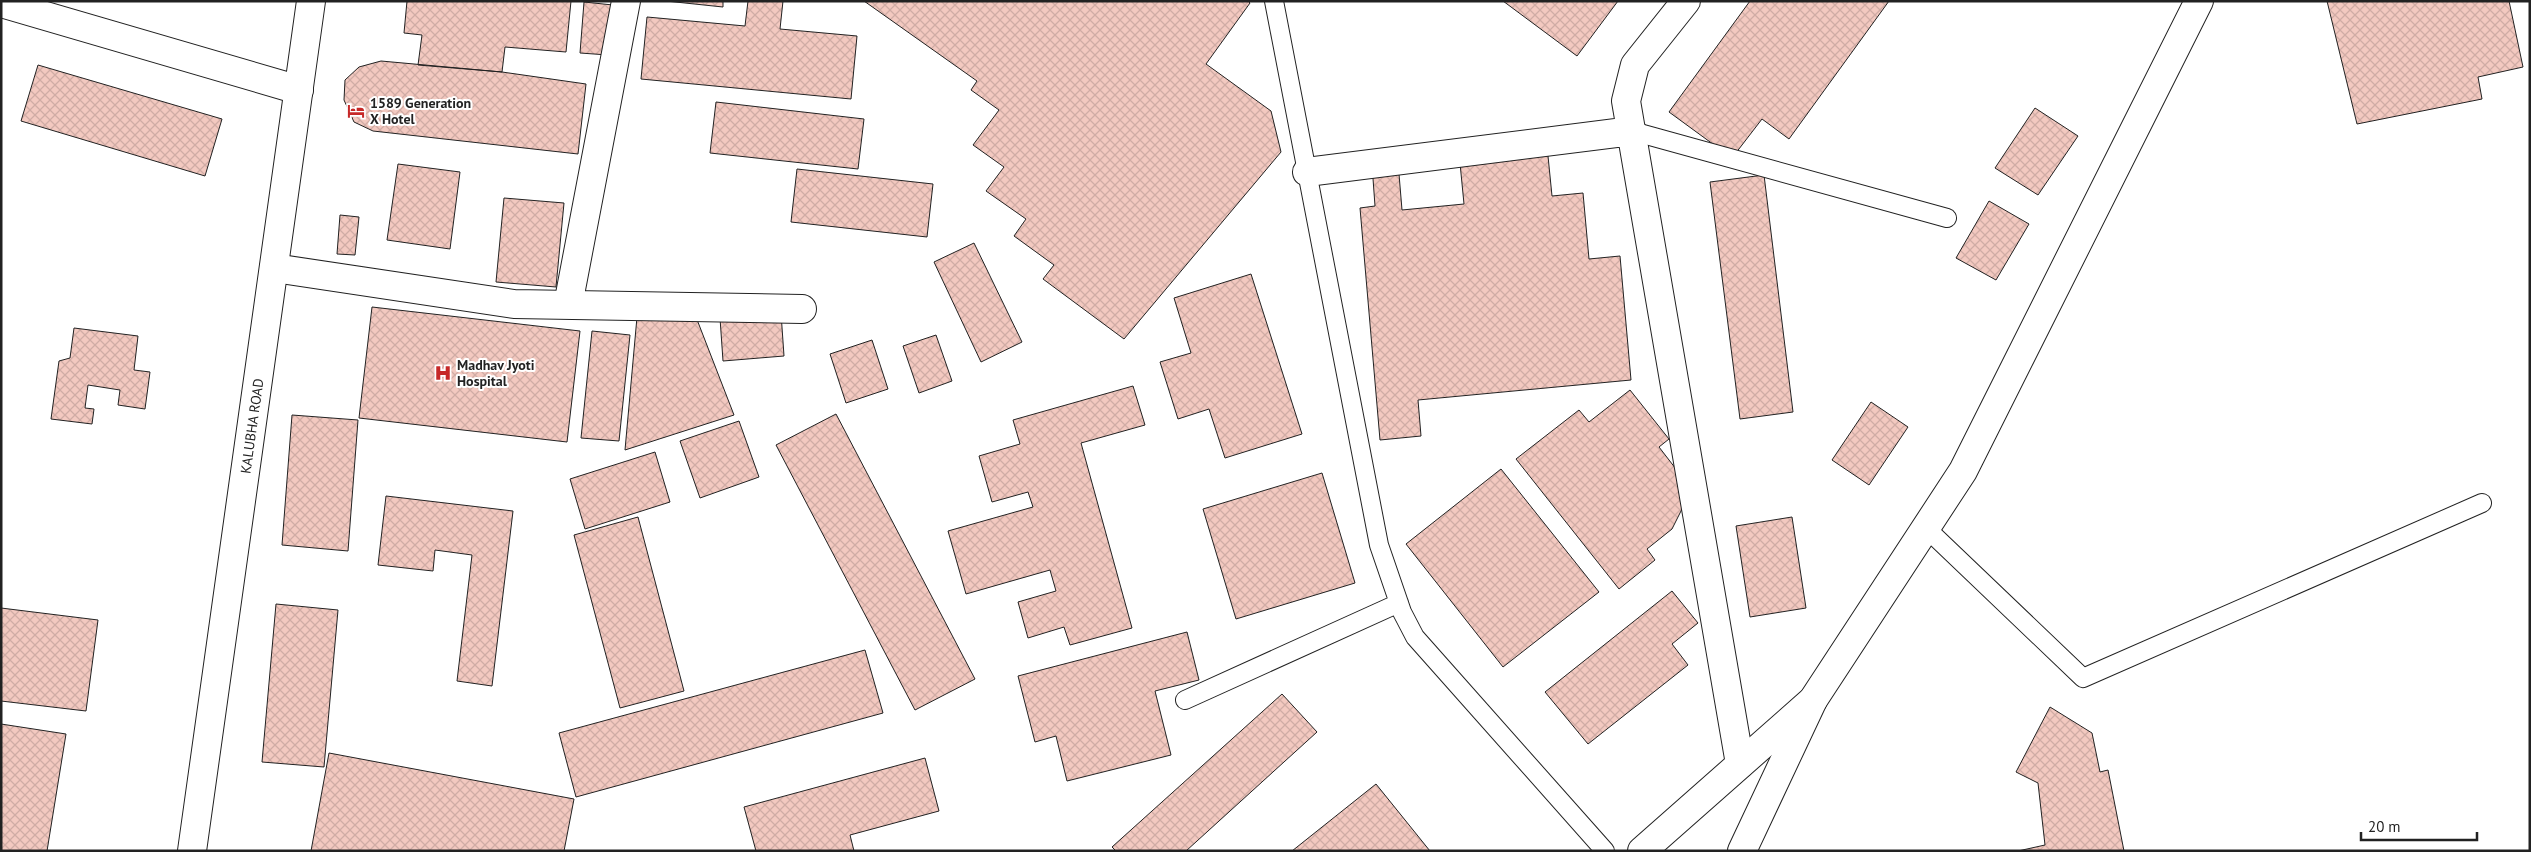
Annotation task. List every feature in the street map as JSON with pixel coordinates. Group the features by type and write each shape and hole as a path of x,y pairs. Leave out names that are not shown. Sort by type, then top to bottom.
{"street":[{"name":"KALUBHA ROAD","path":"192,851 311,1"},
{"path":"568,305 626,1"},
{"path":"1686,1 1635,65 1626,101 1740,764"},
{"path":"1742,851 1813,700 1963,471 2199,1"},
{"path":"2174,51 2211,1"},
{"path":"1,3 299,90"},
{"path":"1307,172 1632,131"},
{"path":"274,268 514,304 802,309"},
{"path":"1642,851 1813,700"}],"lane":[{"path":"1274,1 1379,545 1399,603 1415,637 1605,851"},
{"path":"1632,131 1947,218"},
{"path":"1926,528 2083,678 2482,503"},
{"path":"1185,700 1399,603"}],"building":[{"path":"407,1 571,1 566,52 505,47 502,72 418,65 422,35 404,33"},
{"path":"666,1 723,1 723,7"},
{"path":"748,1 783,1 780,29 857,36 851,99 641,79 647,17 745,26"},
{"path":"864,1 1248,1 1250,3 1206,64 1271,111 1281,152 1124,339 1043,279 1054,265 1014,236 1026,219 986,191 1004,167 973,145 999,110 971,90 977,81"},
{"path":"1503,1 1618,1 1577,56"},
{"path":"1750,1 1889,1 1789,139 1762,119 1732,158 1669,112"},
{"path":"2327,1 2509,1 2523,67 2478,77 2482,99 2357,124"},
{"path":"584,2 613,5 608,55 580,53"},
{"path":"381,61 502,72 586,84 578,154 373,131 354,122 344,100 345,80 359,67"},
{"path":"38,65 222,119 205,176 21,121"},
{"path":"716,102 864,119 858,169 710,153"},
{"path":"2035,108 2078,136 2038,195 1995,168"},
{"path":"1547,146 1552,196 1583,193 1589,259 1620,256 1631,380 1418,400 1421,436 1380,440 1360,208 1375,206 1372,165 1398,162 1402,210 1464,204 1459,153"},
{"path":"398,164 460,172 450,249 387,240"},
{"path":"797,169 933,184 927,237 791,222"},
{"path":"1764,175 1793,412 1740,419 1710,182"},
{"path":"504,198 564,203 556,287 496,282"},
{"path":"1989,201 2029,224 1996,280 1956,258"},
{"path":"340,215 359,217 355,255 337,254"},
{"path":"974,243 1022,342 981,362 934,262"},
{"path":"1251,274 1302,434 1225,458 1209,409 1178,419 1160,362 1191,353 1174,298"},
{"path":"372,307 580,331 567,442 359,418"},
{"path":"781,313 784,356 723,361 720,318"},
{"path":"637,317 696,317 734,415 625,450"},
{"path":"74,328 138,336 134,370 150,372 145,409 118,405 120,390 88,385 85,408 94,409 92,424 51,419 59,361 70,358"},
{"path":"592,331 630,335 619,441 581,438"},
{"path":"936,335 952,381 919,393 903,346"},
{"path":"872,340 888,389 846,403 830,354"},
{"path":"1133,386 1145,425 1081,443 1132,628 1070,645 1064,627 1028,638 1018,602 1056,591 1050,570 966,594 948,531 1033,507 1028,492 992,502 979,456 1020,444 1013,420"},
{"path":"1630,390 1669,439 1659,447 1686,482 1685,503 1672,529 1647,549 1655,560 1619,589 1516,459 1579,410 1589,422"},
{"path":"1871,402 1908,427 1869,485 1832,460"},
{"path":"836,414 975,679 915,710 776,445"},
{"path":"292,415 358,420 348,551 282,545"},
{"path":"739,421 759,477 700,498 680,441"},
{"path":"655,452 670,502 585,529 570,479"},
{"path":"1501,469 1599,592 1503,667 1406,544"},
{"path":"1322,473 1355,583 1236,619 1203,509"},
{"path":"386,496 513,511 492,686 457,681 472,555 435,550 433,571 378,565"},
{"path":"638,517 684,691 620,708 574,535"},
{"path":"1792,517 1806,608 1750,617 1736,526"},
{"path":"1672,591 1698,623 1672,644 1688,665 1588,744 1545,692"},
{"path":"276,604 338,610 324,767 262,762"},
{"path":"1,608 98,620 86,711 1,701"},
{"path":"1187,632 1199,680 1155,691 1171,755 1067,781 1056,736 1035,742 1018,676"},
{"path":"865,650 883,713 576,797 559,733"},
{"path":"1282,694 1317,732 1186,851 1116,851 1112,847"},
{"path":"2050,707 2092,733 2100,772 2108,770 2124,851 2018,851 2045,845 2038,783 2016,772"},
{"path":"1,724 66,734 47,851 1,851"},
{"path":"329,753 574,799 564,851 311,851"},
{"path":"925,758 939,811 850,835 854,851 756,851 744,807"},
{"path":"1376,784 1430,851 1292,851"}],"place":[{"name":"1589 Generation X Hotel","path":"356,111"},
{"name":"Madhav Jyoti Hospital","path":"443,373"}]}
